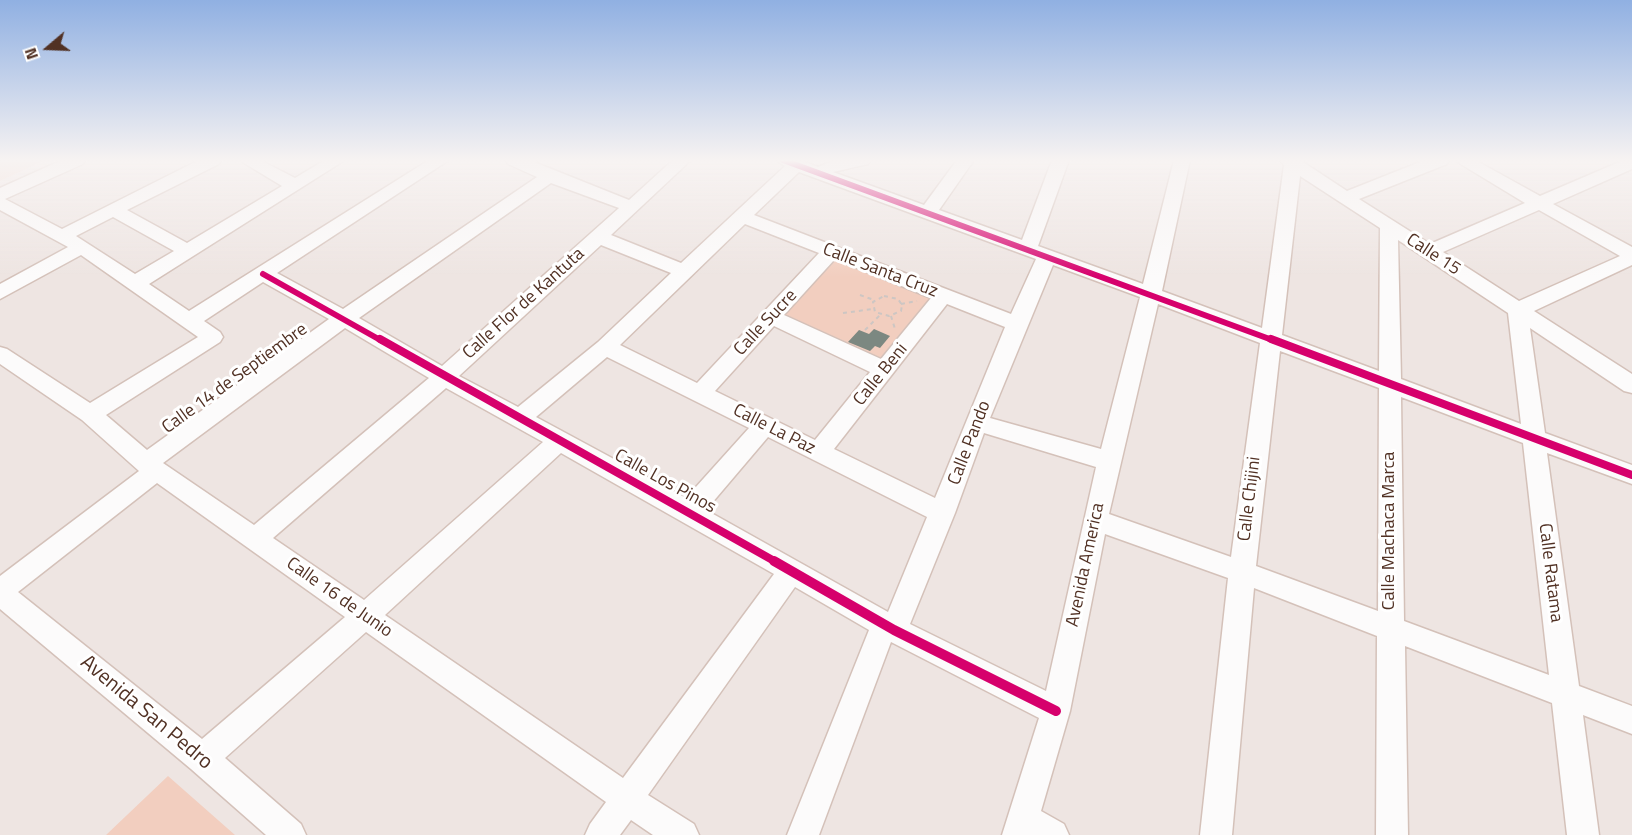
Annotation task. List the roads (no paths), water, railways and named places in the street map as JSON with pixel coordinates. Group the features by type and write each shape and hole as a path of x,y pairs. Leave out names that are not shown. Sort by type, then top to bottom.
{"street":[{"path":"62,236 134,199"},
{"path":"134,284 271,199"},
{"path":"190,320 380,199"},
{"name":"Calle 14 de Septiembre","path":"0,592 151,467 344,318 508,199"},
{"path":"614,199 632,207"},
{"name":"Calle Flor de Kantuta","path":"255,539 444,377 641,199"},
{"path":"520,418 605,347 683,271 744,217 759,199"},
{"path":"890,199 1151,294 1632,475"},
{"path":"928,213 938,199"},
{"name":"Calle Pando","path":"803,835 889,628 943,513 1017,324 1051,199"},
{"name":"Avenida America","path":"1020,826 1056,711 1095,520 1173,199"},
{"name":"Calle Chijini","path":"1216,835 1242,572 1286,199"},
{"name":"Calle 15","path":"1346,199 1632,385"},
{"path":"1531,199 1632,257"},
{"path":"1427,252 1547,199"},
{"path":"0,203 82,247 213,337 90,414"},
{"path":"112,210 187,251"},
{"name":"Calle Santa Cruz","path":"744,217 1017,324"},
{"name":"Calle Machaca Marca","path":"1389,227 1392,835"},
{"path":"598,237 683,271"},
{"path":"0,292 82,247"},
{"name":"Calle Sucre","path":"700,393 831,252"},
{"path":"1518,310 1632,257"},
{"name":"Calle Los Pinos","path":"263,274 689,512 889,628 1056,711"},
{"name":"Calle Beni","path":"818,452 943,296"},
{"name":"Calle Ratama","path":"1518,310 1583,835"},
{"path":"772,317 886,370"},
{"name":"Calle La Paz","path":"605,347 943,513"},
{"name":"Calle 16 de Junio","path":"0,354 90,414 151,467 626,799 683,835"},
{"path":"978,423 1109,461"},
{"path":"689,512 765,425"},
{"path":"202,758 365,616 559,441"},
{"path":"1095,520 1242,572 1632,720"},
{"path":"601,835 791,572"},
{"name":"Avenida San Pedro","path":"0,592 202,758 290,835"},
{"path":"1020,826 1053,835"}]}
